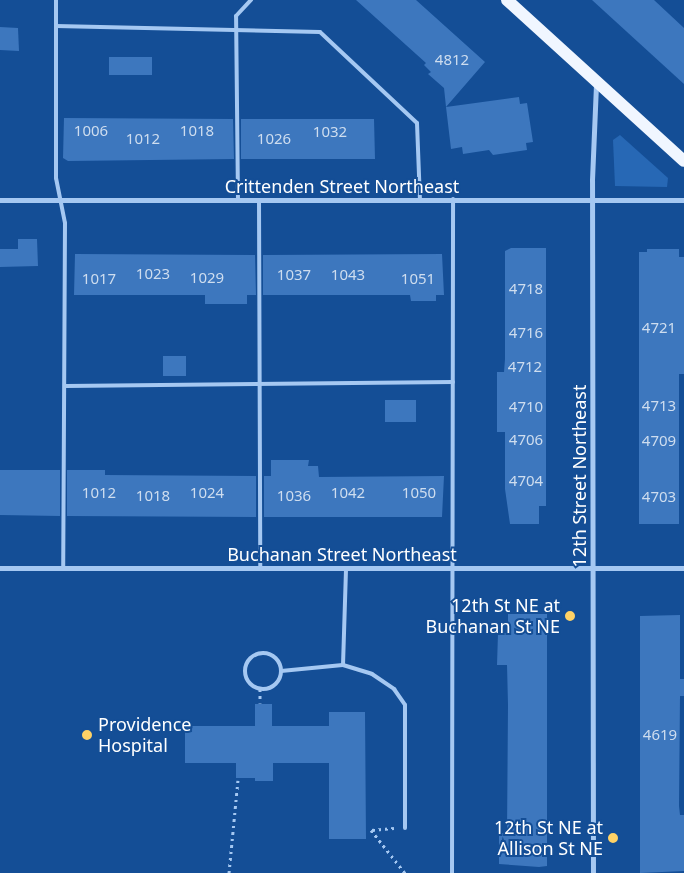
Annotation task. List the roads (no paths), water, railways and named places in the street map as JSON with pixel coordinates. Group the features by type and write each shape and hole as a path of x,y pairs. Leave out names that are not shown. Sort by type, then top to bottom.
{"main road":[{"path":"509,1 684,161"}],"street":[{"name":"12th Street Northeast","path":"593,873 592,199 596,80"},
{"name":"Crittenden Street Northeast","path":"0,200 684,200"},
{"name":"Buchanan Street Northeast","path":"0,568 346,568 452,566 684,568"}],"lane":[{"path":"56,0 56,178 65,223 66,386 63,568"},
{"path":"238,200 236,16 251,0"},
{"path":"56,26 320,32 417,123 420,200"},
{"path":"452,873 453,199"},
{"path":"259,200 260,568"},
{"path":"66,386 453,382"},
{"path":"343,665 346,568"},
{"path":"256,654 273,656 281,671 278,681 270,688 260,689 251,685 245,677 249,659 256,654"},
{"path":"281,671 343,665 372,674 394,689 405,705 405,828"}],"place":[{"name":"12th St NE at Buchanan St NE","path":"570,616"},
{"name":"Providence Hospital","path":"87,735"},
{"name":"12th St NE at Allison St NE","path":"613,838"}]}
